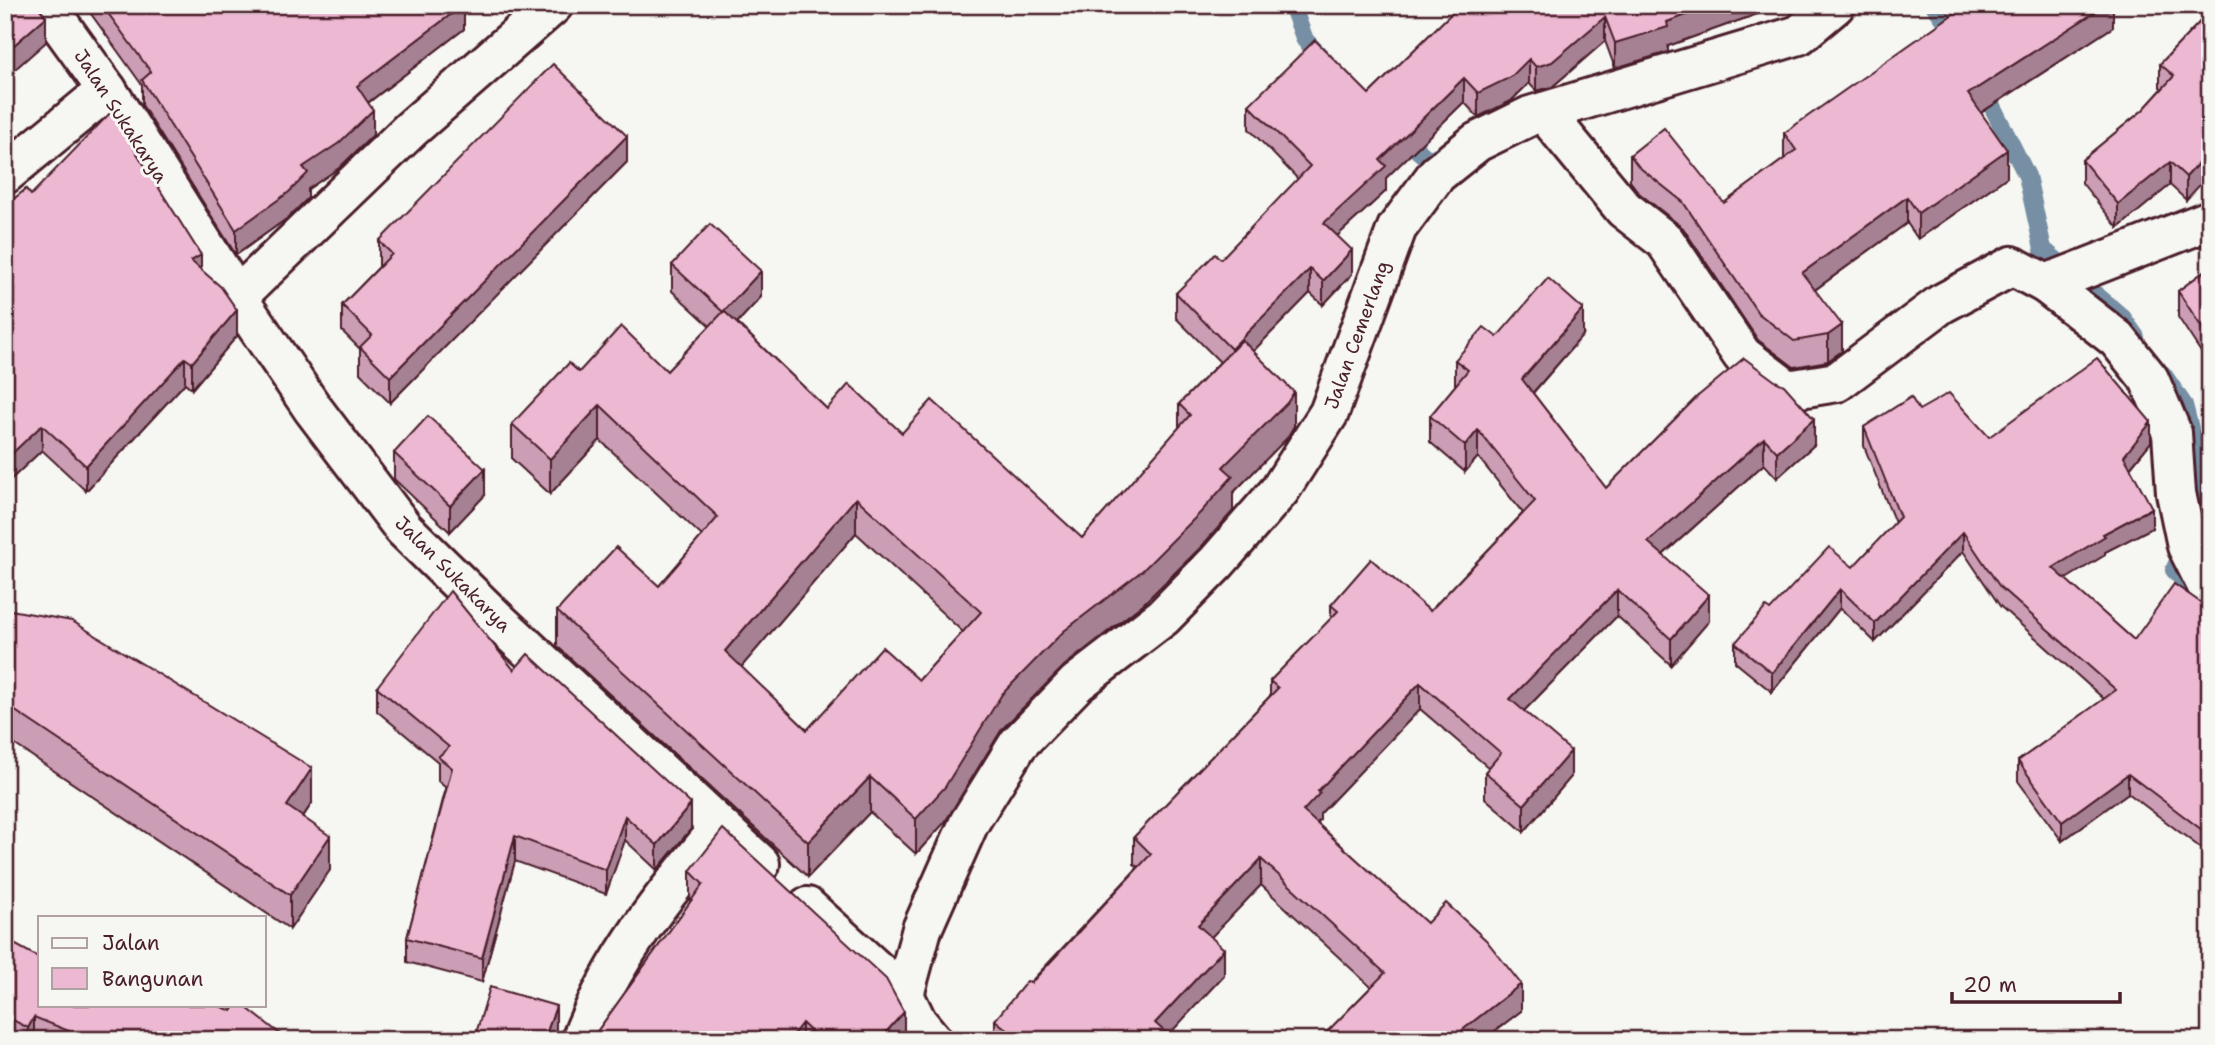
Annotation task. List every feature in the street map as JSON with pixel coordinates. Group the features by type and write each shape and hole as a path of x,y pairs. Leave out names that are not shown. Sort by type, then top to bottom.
{"street":[{"name":"Jalan Sukakarya","path":"46,5 107,90 237,297 313,409 404,529 720,828 904,995"},
{"path":"237,297 410,130 553,5"},
{"name":"Jalan Cemerlang","path":"904,995 922,929 969,823 1018,744 1077,683 1163,617 1217,562 1280,490 1329,413 1397,228 1437,174 1477,142 1530,116 1799,35 1835,5"},
{"path":"5,174 107,90"},
{"path":"1544,112 1624,209 1665,242 1742,355 1788,390 1837,382 1941,304 2012,266 2046,284 2117,339 2149,379 2172,433 2176,493 2187,546 2210,592"},
{"path":"2046,284 2210,220"},
{"path":"581,1040 592,1011 634,936 720,828"},
{"path":"904,995 917,1022 932,1040"}],"building":[{"path":"5,5 37,5 46,17 5,53"},
{"path":"102,5 463,5 357,86 373,110 339,143 303,167 308,173 289,192 236,230 142,80 151,72"},
{"path":"1460,5 1713,5 1667,22 1668,27 1615,43 1605,17 1552,62 1536,67 1529,59 1511,77 1478,93 1464,78 1380,160 1386,166 1324,223 1352,250 1323,281 1310,269 1231,349 1176,293 1215,254 1221,259 1310,166 1249,105 1315,40 1369,94"},
{"path":"1966,5 2106,5 1968,94 2007,150 1918,213 1907,197 1802,273 1842,325 1828,335 1794,341 1758,313 1683,202 1639,167 1630,155 1664,128 1724,203 1796,150 1784,133"},
{"path":"2210,11 2210,150 2186,177 2170,162 2118,204 2082,160 2143,110 2174,76 2160,64"},
{"path":"553,64 627,136 390,377 360,347 372,335 342,305 392,254 379,241"},
{"path":"111,112 201,255 191,261 221,287 237,310 192,363 185,358 86,466 42,425 5,460 5,206 26,189 31,195"},
{"path":"710,224 761,271 723,312 672,265"},
{"path":"2210,267 2210,340 2178,291"},
{"path":"1548,278 1583,309 1522,379 1606,488 1698,396 1744,358 1784,385 1814,419 1777,452 1764,438 1648,542 1709,595 1671,639 1617,590 1510,699 1571,751 1524,805 1485,772 1501,753 1420,683 1318,791 1320,793 1303,811 1427,923 1446,903 1486,940 1521,984 1461,1031 1470,1040 1319,1040 1385,973 1261,859 1198,925 1224,949 1155,1023 1174,1040 1020,1040 995,1020 1027,981 1031,983 1151,854 1134,837 1278,688 1270,681 1338,611 1331,605 1371,559 1430,611 1535,501 1478,430 1465,446 1430,416 1468,370 1455,360 1484,327 1497,337"},
{"path":"724,311 827,409 849,384 902,433 932,400 1082,538 1190,415 1179,404 1242,340 1294,392 1287,403 1223,467 1233,476 1201,512 1143,570 1064,631 1002,694 945,787 916,819 870,777 808,842 557,611 616,547 659,586 718,517 600,405 550,459 512,424 569,363 579,372 621,326 667,371","holes":["856,498 981,612 919,680 882,647 807,730 725,651"]},
{"path":"2097,358 2151,422 2124,456 2152,508 2103,534 2105,536 2053,568 2134,640 2174,584 2210,609 2210,836 2128,774 2062,822 2018,761 2116,690 2000,587 1963,532 1875,623 1840,589 1772,673 1735,643 1766,607 1770,610 1829,547 1853,567 1900,517 1864,427 1911,397 1919,410 1949,393 1989,437"},
{"path":"428,416 485,469 450,506 394,453"},
{"path":"450,591 514,670 528,654 691,804 657,845 625,816 606,870 515,836 482,958 407,938 452,768 438,757 449,747 377,687"},
{"path":"5,609 72,621 312,768 287,806 330,836 290,895 5,704"},
{"path":"723,829 886,979 904,1012 879,1040 820,1040 802,1023 789,1040 591,1040 703,884 690,871"},
{"path":"5,939 38,957 38,1006 220,1006 232,1011 235,1006 244,1006 288,1040 195,1040 191,1037 190,1040 91,1040 34,1017 28,1028 5,1016"},
{"path":"490,987 556,1006 544,1040 474,1040"}],"waterway":[{"path":"1292,5 1305,40 1325,61"},
{"path":"1934,5 1959,39"},
{"path":"1982,86 2027,176 2043,249 2122,317 2136,337"},
{"path":"1400,135 1429,160 1445,152"},
{"path":"2163,374 2184,405 2208,499 2174,570 2196,594"}]}
